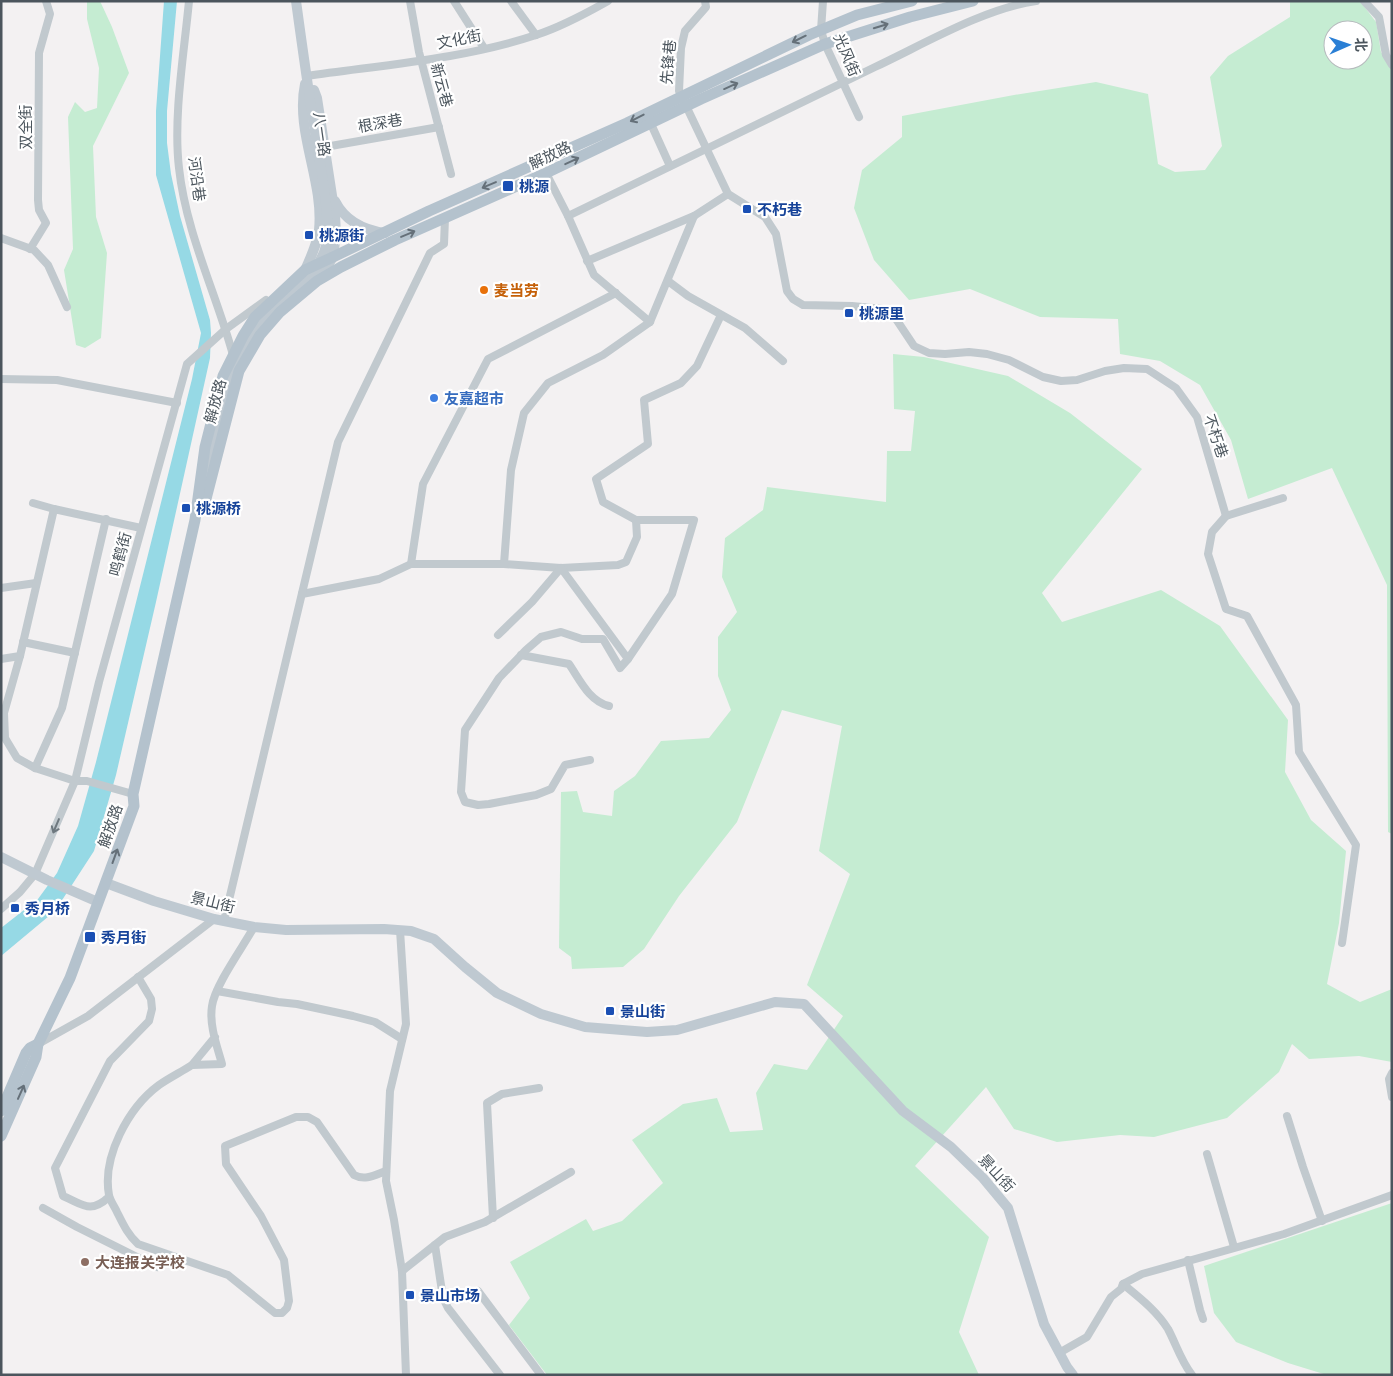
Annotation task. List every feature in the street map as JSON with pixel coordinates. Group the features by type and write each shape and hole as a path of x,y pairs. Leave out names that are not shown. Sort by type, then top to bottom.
{"main road":[{"name":"解放路","path":"195,520 206,499 239,371 265,329 280,312 317,281 364,255 651,124 684,101 821,30 857,15 912,1"},
{"name":"解放路","path":"1,1136 36,1057 38,1044 70,978 134,806 133,794 195,520 205,447 222,376 255,317 305,270 627,123 825,44 910,17 973,1"},
{"name":"解放路","path":"1,1111 26,1053 30,1048 38,1044"}],"street":[{"name":"双全街","path":"30,248 46,223 39,210 38,200 39,53 50,14 46,1"},
{"name":"河沿巷","path":"189,1 178,123 179,168 189,220 233,354"},
{"name":"八一路","path":"296,1 307,76 302,100 307,143 318,202 319,229 314,251 305,270"},
{"name":"新云巷","path":"410,1 421,59 451,174"},
{"path":"454,1 484,48"},
{"path":"511,1 536,35"},
{"name":"文化街","path":"307,76 484,48 536,35 581,16 592,5 608,1"},
{"name":"光风街","path":"823,1 821,30 825,44 859,117"},
{"path":"568,216 843,82 965,25 1011,6 1036,1"},
{"path":"1364,1 1379,17 1386,54 1392,65"},
{"name":"先锋巷","path":"684,101 679,91 681,48 685,31 705,4"},
{"path":"195,520 226,392 238,361 260,326 314,270 324,252 327,239 327,222 307,76"},
{"path":"307,76 317,98 336,224 333,256 326,270 317,281"},
{"path":"588,261 694,216 728,194 708,148 684,101"},
{"path":"651,124 670,166"},
{"name":"根深巷","path":"325,148 439,126"},
{"path":"546,173 568,216 594,275 650,322"},
{"name":"不朽巷","path":"728,194 765,217 776,234 787,291 803,305 883,309 896,318 914,346 929,354 969,352 987,354 1009,360 1043,377 1060,381 1077,380 1105,371 1124,368 1146,369 1176,388 1197,417 1226,516"},
{"path":"332,196 339,208 349,219 369,230 385,233"},
{"path":"318,202 328,248 333,256 348,259 364,255"},
{"path":"504,564 510,470 524,413 548,384 603,355 650,322 694,216"},
{"path":"38,1044 88,1016 138,977 219,920 302,594 338,442 430,253 444,244 445,218"},
{"path":"1,238 34,250 48,264 67,307"},
{"path":"668,281 688,296 745,328 783,361"},
{"name":"鸣鹤街","path":"1,909 20,892 35,874 75,781 99,682 187,364 226,329 290,283"},
{"path":"411,564 422,484 488,359 616,293"},
{"path":"590,760 565,765 551,789 536,795 478,805 465,802 461,792 465,730 499,678 521,655 541,637 561,632 582,639 602,639 620,668 672,594 694,520 636,520 603,502 596,479 648,444 644,400 681,383 697,366 722,315"},
{"path":"1,379 57,380 176,403"},
{"path":"1283,498 1226,516 1212,532 1208,554 1226,608 1246,616 1296,705 1299,752 1356,845 1342,943"},
{"path":"33,503 141,528"},
{"path":"54,508 20,656 4,714 5,738 17,758 35,768 75,781 87,781 133,794"},
{"path":"35,768 62,708 106,519"},
{"path":"302,594 379,579 411,564 504,564 561,568 618,566 626,562 637,537 636,520"},
{"path":"498,635 532,602 561,568"},
{"path":"561,568 628,659"},
{"path":"1,588 36,583"},
{"path":"23,642 75,653"},
{"path":"521,655 569,664 586,690 599,703 609,706"},
{"path":"1,659 20,656"},
{"path":"1,857 47,880 98,902"},
{"name":"景山街","path":"106,883 154,901 219,920 254,927 286,930 411,931 434,939 497,993 541,1014 584,1027 647,1032 677,1030 775,1002 804,1004 903,1111 951,1147 983,1178 1008,1208 1044,1324 1073,1375"},
{"path":"192,1065 222,1064 212,1029 212,1007 217,991 254,927"},
{"path":"400,930 406,1024 390,1091 386,1181 402,1271 406,1375"},
{"path":"109,1197 100,1206 91,1208 63,1196 55,1168 110,1061 149,1021 152,1009 151,999 138,977"},
{"path":"217,991 298,1004 353,1016 375,1022 402,1038"},
{"path":"215,1037 192,1065 158,1086 142,1102 127,1121 116,1142 110,1164 109,1197 130,1237 138,1244 228,1275 274,1313 282,1313 287,1308 289,1301 284,1260 261,1216 226,1164 225,1146 296,1118 308,1117 317,1122 354,1176 369,1178 386,1171"},
{"path":"1392,1074 1390,1079 1392,1097"},
{"path":"493,1218 486,1103 502,1094 539,1088"},
{"path":"1287,1116 1302,1166 1322,1221"},
{"path":"1207,1154 1234,1247"},
{"path":"402,1271 445,1237 493,1218 571,1172"},
{"path":"1060,1353 1086,1337 1111,1297 1121,1289 1123,1284 1142,1274 1284,1234 1392,1195"},
{"path":"42,1208 77,1228 157,1267"},
{"path":"435,1245 443,1298 448,1308 500,1375"},
{"path":"1188,1260 1203,1319"},
{"path":"1123,1284 1148,1304 1167,1329 1178,1354 1191,1375"},
{"path":"478,1291 541,1375"}],"green space":[{"path":"87,1 100,1 129,73 93,146 96,217 107,253 101,338 85,348 76,345 64,270 73,249 68,117 75,102 85,112 97,108 99,68 87,19"},
{"path":"1290,1 1360,1 1376,22 1381,52 1392,68 1392,834 1388,832 1387,585 1332,468 1248,499 1231,440 1200,385 1160,361 1120,354 1118,319 1040,317 970,289 909,300 874,260 854,208 862,170 902,137 902,116 1096,82 1148,94 1158,164 1175,172 1205,170 1222,146 1210,77 1228,56 1290,17"},
{"path":"893,354 924,357 1008,376 1070,413 1142,469 1042,593 1062,622 1161,590 1220,626 1288,720 1285,772 1311,820 1346,851 1339,923 1327,984 1360,1002 1392,989 1392,1062 1359,1056 1309,1059 1292,1044 1279,1072 1227,1118 1154,1137 1120,1135 1057,1142 1014,1129 986,1087 915,1166 989,1237 959,1332 979,1375 547,1375 509,1325 530,1298 510,1262 586,1219 593,1231 622,1221 663,1183 632,1140 683,1104 717,1098 730,1132 763,1130 756,1093 774,1064 807,1070 843,1016 807,985 850,874 819,851 842,726 782,710 737,822 679,896 644,949 623,967 572,969 571,957 559,948 561,792 577,791 583,812 612,816 614,791 635,776 661,741 709,738 731,710 718,676 718,637 737,612 722,577 725,538 763,510 767,487 886,502 887,451 911,451 915,411 894,409"},
{"path":"1392,1203 1392,1375 1327,1375 1288,1363 1236,1342 1214,1313 1204,1266"}],"water":[{"path":"164,1 177,1 167,111 167,143 180,216 210,320 210,358 116,775 94,851 55,911 1,956 1,928 38,899 57,873 78,826 96,762 192,379 201,333 156,175 156,111"}],"place":[{"name":"桃源","path":"508,186"},
{"name":"不朽巷","path":"747,209"},
{"name":"桃源街","path":"309,235"},
{"name":"麦当劳","path":"484,290"},
{"name":"桃源里","path":"849,313"},
{"name":"友嘉超市","path":"434,398"},
{"name":"桃源桥","path":"186,508"},
{"name":"秀月桥","path":"15,908"},
{"name":"秀月街","path":"90,937"},
{"name":"景山街","path":"610,1011"},
{"name":"大连报关学校","path":"85,1262"},
{"name":"景山市场","path":"410,1295"}]}
